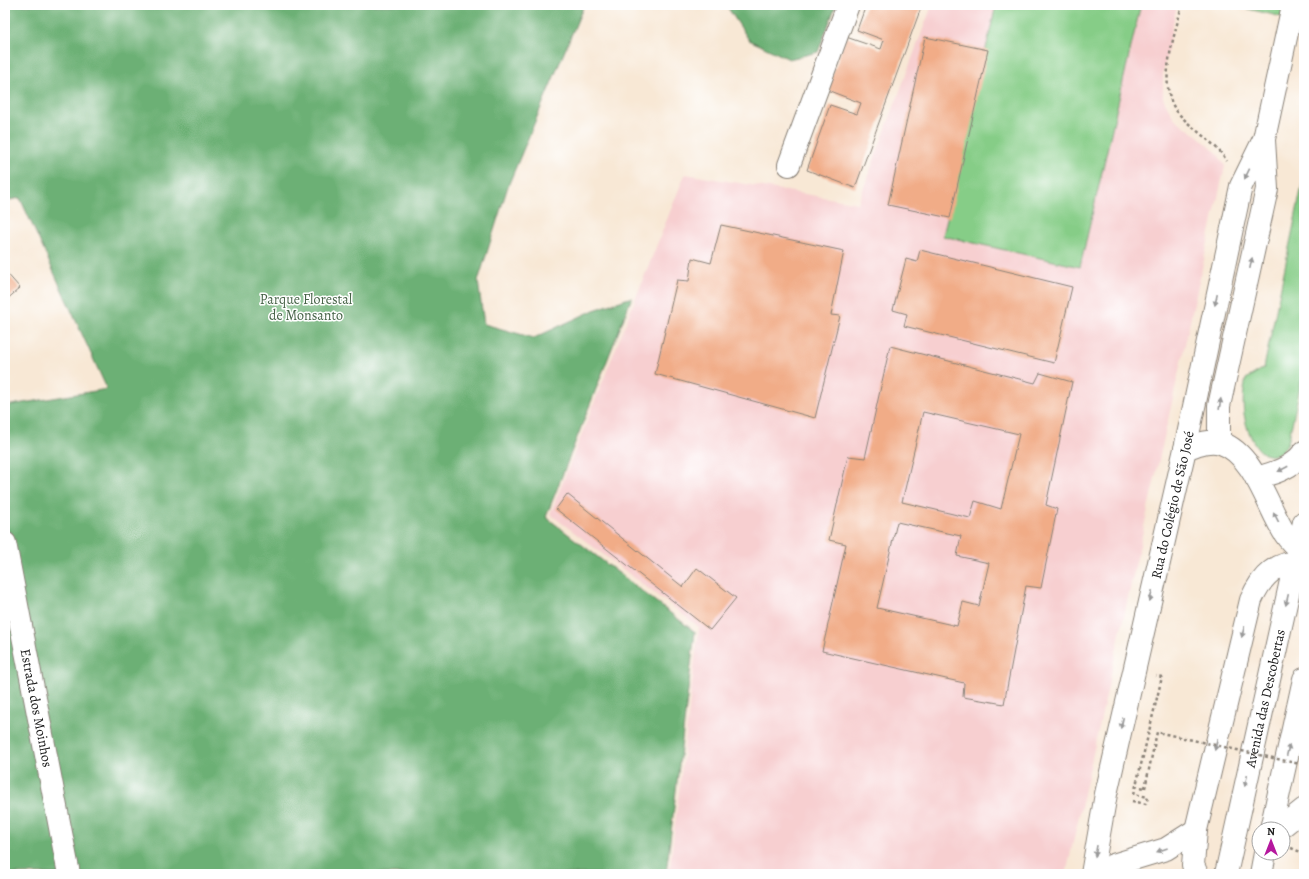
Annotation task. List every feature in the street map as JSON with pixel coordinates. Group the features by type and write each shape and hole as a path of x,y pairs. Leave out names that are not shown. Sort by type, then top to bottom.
{"main road":[{"path":"789,165 848,5"},
{"name":"Rua do Colégio de São José","path":"1219,442 1219,406 1267,189 1264,139 1289,6"},
{"name":"Rua do Colégio de São José","path":"1092,874 1106,794 1185,449 1240,186 1264,139"},
{"path":"1185,449 1201,443 1219,442 1235,450 1256,478 1285,534 1300,556 1267,574 1257,586 1251,600 1196,830 1193,865 1197,874"},
{"path":"1256,478 1279,472 1298,461 1304,452"},
{"name":"Avenida das Descobertas","path":"1226,874 1300,556 1304,522"},
{"name":"Estrada dos Moinhos","path":"5,543 69,874"},
{"path":"1272,821 1304,678"},
{"path":"1291,828 1304,809"},
{"path":"1104,874 1114,865 1166,849 1196,830"},
{"path":"1261,874 1263,861"}],"path":[{"path":"1182,5 1167,70 1168,93 1178,113 1220,149 1228,164"},
{"path":"1132,801 1146,804 1148,797 1134,794 1136,786 1145,788 1157,732 1304,765"},
{"path":"1291,844 1303,853 1303,874"}],"shaded area":[{"path":"932,5 1177,5 1163,72 1163,98 1174,118 1217,153 1225,166 1066,874 669,874 699,627 550,514 685,174 858,203"}],"green space":[{"name":"Parque Florestal de Monsanto","path":"5,5 584,5 508,186 478,281 484,324 534,338 594,310 632,297 546,517 695,632 666,874 5,874 5,406 107,389 20,198 5,201"},
{"path":"726,5 836,5 818,52 789,59 749,40"},
{"path":"996,5 1128,5 1140,8 1080,267 943,236"},
{"path":"1231,5 1304,5 1304,22"},
{"path":"1304,176 1304,368 1288,443 1280,452 1273,455 1266,455 1255,445 1247,428 1243,409 1244,389 1246,379 1264,368"}],"building":[{"path":"866,5 922,5 855,188 807,170 830,105 857,114 861,103 827,90 846,37 881,49 884,40 857,30"},
{"path":"925,37 988,50 950,218 888,205"},
{"path":"721,225 844,251 831,315 840,316 815,418 655,374 677,280 689,281 692,258 711,263"},
{"path":"920,250 1072,287 1054,363 904,326 907,314 893,310 906,259 917,262"},
{"path":"5,271 20,288 5,301"},
{"path":"890,346 1035,383 1040,373 1072,382 1046,505 1057,509 1041,588 1026,586 1004,704 963,697 964,683 822,651 846,544 829,540 848,456 865,458","holes":["923,412 1019,434 1001,509 975,501 970,518 902,502","897,522 961,536 957,556 989,563 979,606 963,602 957,626 877,608"]},
{"path":"567,494 683,587 697,568 736,598 710,630 556,509"}]}
